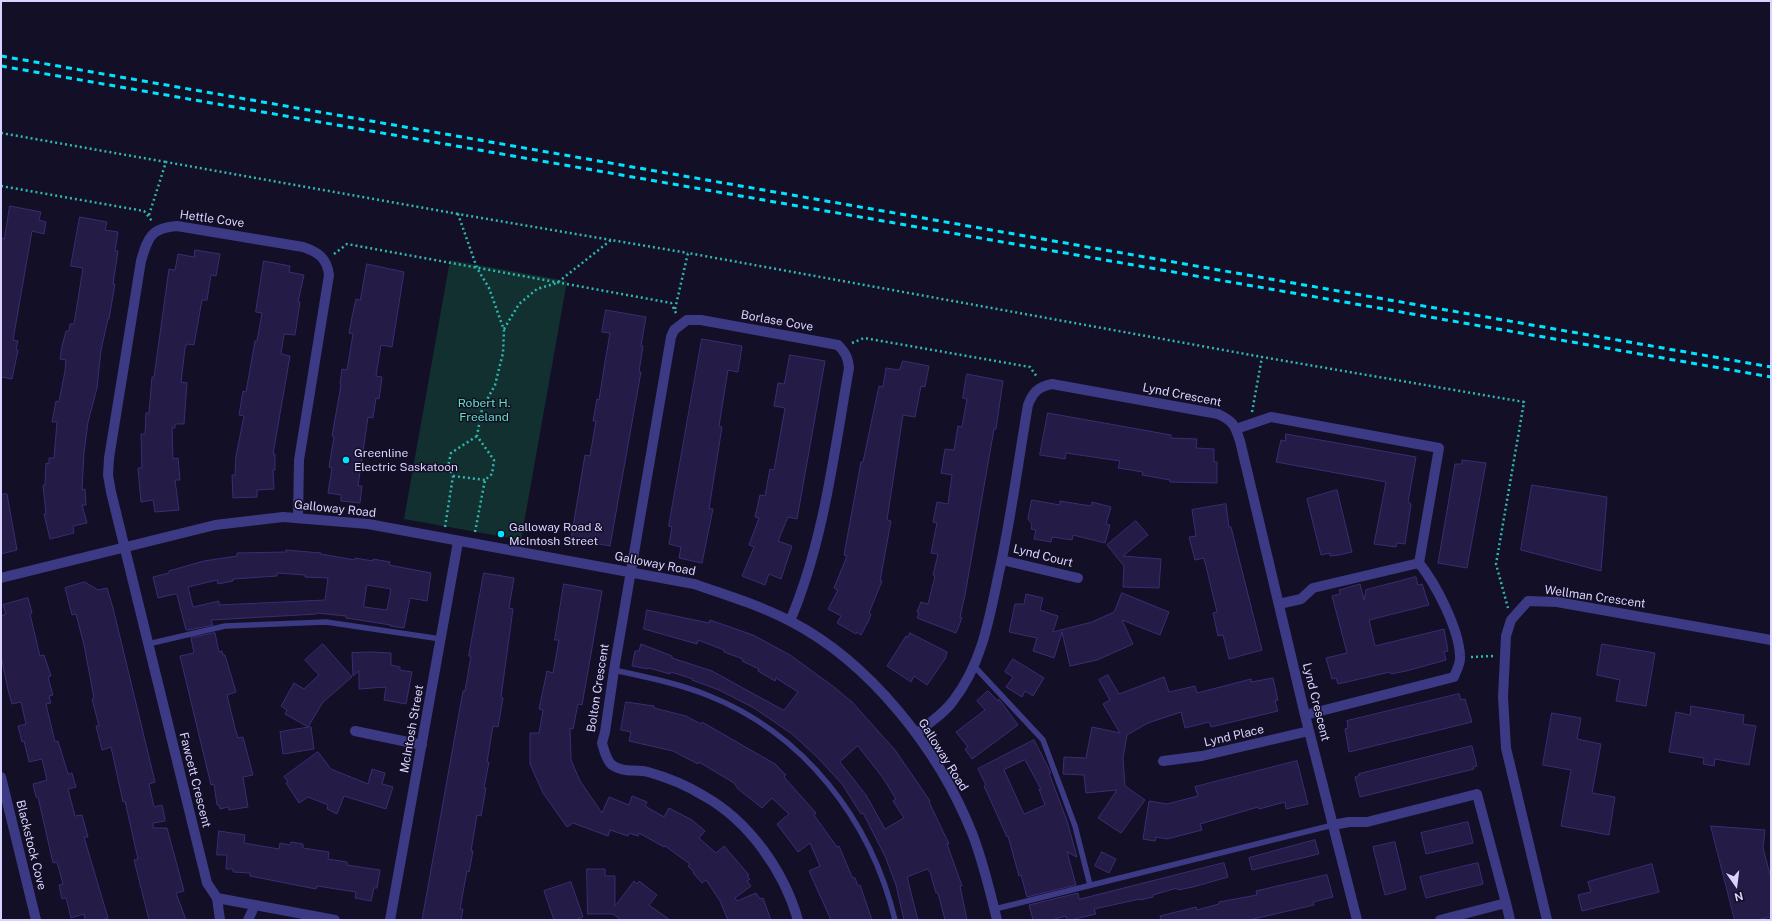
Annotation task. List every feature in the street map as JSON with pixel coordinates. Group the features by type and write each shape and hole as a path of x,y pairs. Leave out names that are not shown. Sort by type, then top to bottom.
{"street":[{"name":"Hettle Cove","path":"124,548 108,475 109,458 142,261 146,245 153,233 163,227 177,226 303,247 317,252 328,266 329,275 299,460 298,518"},
{"name":"Borlase Cove","path":"631,572 671,337 674,330 688,320 701,320 838,345 844,351 848,359 848,368 820,532 801,595 790,621"},
{"name":"Lynd Crescent","path":"917,734 929,722 941,715 953,701 974,666 990,618 1002,560 1028,405 1033,393 1040,387 1052,384 1218,414 1230,420 1236,429 1356,920"},
{"path":"1236,429 1271,417 1439,448 1419,563 1426,572 1451,618 1460,657 1454,677 1305,715"},
{"name":"Galloway Road","path":"1,578 215,525 276,518 298,518 368,524 472,545 631,572 694,584 746,601 790,621 831,647 875,687 917,734 956,799 972,833 997,920"},
{"name":"McIntosh Street","path":"390,920 458,542"},
{"name":"Fawcett Crescent","path":"124,548 207,883 217,898"},
{"name":"Lynd Court","path":"1002,560 1078,578"},
{"path":"1279,604 1301,599 1313,588 1419,563"},
{"name":"Bolton Crescent","path":"631,572 602,743 611,764 624,770 647,772 672,781 705,796 738,821 764,850 780,876 798,920"},
{"name":"Wellman Crescent","path":"1547,920 1506,748 1503,697 1504,656 1506,636 1511,620 1528,601 1557,602 1771,640"},
{"path":"355,731 422,745"},
{"name":"Lynd Place","path":"1163,761 1202,756 1310,731"},
{"name":"Blackstock Cove","path":"1,777 36,920"},
{"path":"1333,825 1349,822 1367,822 1477,794 1510,920"},
{"path":"220,920 217,898 335,920"},
{"path":"1440,920 1506,903"},
{"path":"248,920 255,905"}],"lane":[{"path":"148,644 225,626 326,622 441,639"},
{"path":"974,666 1043,740 1076,826 1090,885"},
{"path":"614,670 686,687 728,704 766,726 801,754 832,787 868,843 884,880 895,920"},
{"path":"994,909 1333,825"}],"path":[{"path":"1,133 688,253 1262,357 1524,402 1496,564 1511,620"},
{"path":"1,186 144,211 149,215 166,162"},
{"path":"458,214 477,268 489,288 504,330 504,353 495,385 482,409 477,436 494,460 492,474 485,480 472,545"},
{"path":"504,330 519,304 538,289 557,283 611,240"},
{"path":"340,249 347,244 671,303 675,309 688,253"},
{"path":"860,341 864,338 1030,366 1034,373"},
{"path":"1251,416 1262,357"},
{"path":"443,539 453,476 448,466 451,453 477,436"},
{"path":"453,476 485,480"},
{"path":"1460,657 1489,656"}],"green space":[{"name":"Robert H. Freeland","path":"450,260 567,281 521,540 404,519"}],"building":[{"path":"10,206 41,212 39,220 46,222 44,234 32,231 13,340 18,341 16,349 18,350 12,379 1,377 1,238 4,239"},
{"path":"80,217 107,222 105,230 118,232 115,251 118,251 113,284 115,284 109,319 101,350 97,388 88,422 84,453 82,490 85,489 86,505 82,505 87,523 73,526 74,533 50,539 44,514 46,514 43,485 45,485 46,463 49,464 49,458 54,458 57,422 52,422 56,401 59,402 66,360 60,359 62,346 66,331 69,331 70,324 74,324 83,268 71,266"},
{"path":"195,250 220,254 216,276 211,275 207,300 202,300 194,345 187,344 185,348 181,382 187,383 184,424 175,424 175,428 172,428 173,459 178,458 180,480 175,480 179,510 155,512 153,500 141,502 138,468 142,468 141,434 145,434 146,413 149,413 152,377 154,377 169,269 175,270 178,254 194,257"},
{"path":"264,261 290,266 289,272 304,275 298,302 300,302 295,335 284,334 281,354 290,356 273,454 275,454 275,470 273,470 274,489 257,490 257,497 233,498 232,475 235,475 236,456 244,416 239,415 243,391 246,392 255,341 257,341 262,313 256,312"},
{"path":"367,264 404,272 392,347 381,345 376,376 382,377 379,399 376,398 373,418 368,417 358,486 362,486 360,503 341,501 341,495 328,493 332,468 329,467 334,437 332,436 341,385 342,369 347,370 353,334 349,333 352,317 356,299 360,300"},
{"path":"606,310 646,317 641,346 643,346 639,372 641,372 610,546 571,539 585,455 590,456 596,421 593,421 597,399 599,400 610,333 602,332"},
{"path":"702,339 742,346 738,372 728,370 719,426 722,427 709,509 713,509 702,563 679,558 681,547 669,544 672,527 669,526"},
{"path":"790,355 825,361 797,519 788,517 778,541 792,546 781,579 769,574 765,585 742,576 754,547 749,545 759,518 755,517 760,495 765,496 770,469 774,470 785,408 774,406 778,383 784,384"},
{"path":"903,361 929,366 925,387 921,386 915,417 903,415 887,520 891,521 880,581 882,581 869,613 871,614 868,622 861,635 857,632 856,634 837,623 841,616 828,609 838,590 834,588 847,556 844,555 861,462 863,462 879,386 883,387 886,368 899,370"},
{"path":"967,374 1003,381 996,429 994,429 960,617 962,618 956,633 917,618 919,613 917,612 921,602 928,604 935,576 933,575 938,554 931,553 937,523 933,522 937,502 948,504 952,475 941,473 945,449 954,450 958,426 962,427 967,399 963,398"},
{"path":"1048,413 1171,435 1171,438 1197,439 1196,448 1214,449 1214,462 1217,462 1217,483 1170,482 1170,480 1142,475 1143,472 1118,468 1120,461 1066,453 1065,459 1040,455"},
{"path":"1286,434 1416,457 1408,502 1411,504 1405,544 1397,543 1396,547 1374,544 1386,482 1276,462 1281,440 1285,441"},
{"path":"1462,460 1486,463 1467,568 1438,563 1455,464 1462,464"},
{"path":"1532,485 1607,497 1601,571 1521,550"},
{"path":"1337,490 1352,552 1330,556 1330,553 1321,555 1307,499"},
{"path":"7,494 17,550 1,554 1,495"},
{"path":"1032,500 1060,505 1060,501 1091,506 1092,502 1111,507 1106,524 1110,525 1105,543 1073,535 1072,540 1052,537 1051,542 1034,539 1036,530 1031,529 1032,524 1028,519"},
{"path":"1226,504 1229,527 1231,527 1262,650 1229,659 1223,635 1218,636 1213,613 1217,612 1204,558 1195,560 1189,537 1196,536 1192,510"},
{"path":"1136,521 1148,535 1123,556 1161,559 1159,588 1123,587 1124,566 1107,545"},
{"path":"286,550 321,553 355,560 355,558 373,561 373,559 390,562 389,565 431,573 427,601 410,598 404,628 346,618 346,616 317,613 211,620 213,625 186,630 177,595 175,594 158,598 153,577 169,573 169,571 204,561 237,556 237,553 286,552","holes":["277,573 305,575 305,577 328,578 325,600 219,605 219,601 193,607 188,587 217,580 218,584 233,581 233,579 277,576","367,585 391,589 387,610 364,607"]},
{"path":"484,573 514,578 509,608 513,609 501,697 503,698 498,727 493,726 487,762 489,762 484,788 486,788 481,816 477,815 471,851 473,851 469,872 467,871 460,909 463,909 461,920 422,920 463,691 465,691 471,656 469,656"},
{"path":"1416,577 1418,585 1422,584 1429,605 1369,620 1375,646 1444,629 1448,651 1444,652 1446,660 1406,671 1391,674 1390,672 1338,684 1336,678 1332,679 1326,658 1347,653 1332,596 1340,594 1339,590 1360,584 1364,600 1366,590"},
{"path":"85,582 98,590 107,588 113,608 155,782 149,784 154,807 162,805 165,819 165,821 153,823 153,828 167,828 184,891 176,893 186,920 149,920 134,860 138,859 125,801 123,802 111,747 102,750 96,726 99,726 92,699 94,698 84,645 76,614 72,615 65,588"},
{"path":"564,584 602,591 582,705 578,704 573,729 570,728 571,760 580,781 602,813 609,797 629,805 632,796 647,802 645,806 664,817 669,808 692,820 705,831 699,838 716,853 724,846 749,875 747,876 750,879 747,881 751,886 735,898 737,901 756,893 760,899 763,898 771,920 728,920 720,901 706,880 702,883 688,866 690,864 665,846 664,847 639,833 638,836 629,833 628,836 610,830 608,836 573,823 567,827 543,793 530,764 530,733 539,733 543,710 539,709 547,671 553,673 559,640 555,640"},
{"path":"1122,593 1169,612 1160,635 1122,620 1133,644 1097,660 1070,666 1062,632 1054,658 1033,651 1037,638 1009,632 1015,604 1024,604 1026,594 1043,598 1040,610 1058,616 1053,632 1092,622 1114,612"},
{"path":"28,598 32,613 30,614 40,656 44,655 51,676 48,677 53,695 49,696 51,703 46,704 55,742 58,741 68,774 72,773 76,787 68,789 75,816 82,815 88,837 84,837 108,918 101,920 85,920 84,914 71,918 66,898 62,899 59,885 63,884 57,862 53,863 38,797 36,797 33,784 47,780 42,759 29,762 24,741 22,742 18,726 26,724 21,702 12,704 8,690 1,656 1,616 6,614 3,605"},
{"path":"647,610 709,623 710,620 753,635 790,655 852,702 895,750 930,801 929,802 949,844 947,844 962,886 960,886 967,920 945,920 938,893 936,893 930,872 927,869 907,877 918,920 904,920 896,885 885,856 863,813 861,814 842,784 817,757 792,734 754,708 719,690 671,672 670,674 649,668 632,666 635,651 639,651 641,644 672,656 672,658 712,671 783,710 798,692 776,678 775,681 758,671 759,669 742,661 743,659 724,652 724,650 698,640 697,644 644,629","holes":["858,746 883,778 896,799 893,801 904,818 885,829 866,795 840,762"]},
{"path":"215,633 219,652 222,651 223,655 225,655 236,692 227,695 235,728 238,738 243,737 253,775 243,777 248,807 229,810 228,807 220,809 219,805 217,805 214,784 211,785 180,656 194,653 191,638"},
{"path":"910,633 947,652 945,659 927,685 914,676 911,682 887,666 906,636 908,637"},
{"path":"323,644 352,677 323,702 308,727 285,714 287,710 281,706 294,683 304,689 319,675 305,660"},
{"path":"1602,644 1655,653 1646,706 1616,701 1620,680 1597,675"},
{"path":"352,653 391,653 391,665 400,667 400,670 412,672 406,704 384,700 386,687 359,689 359,671 353,676"},
{"path":"1013,659 1044,678 1033,696 1025,691 1022,697 1006,687 1013,677 1005,672"},
{"path":"1108,675 1119,694 1164,677 1169,692 1195,686 1197,693 1251,679 1251,682 1273,678 1278,700 1275,701 1278,711 1211,727 1209,722 1185,728 1181,712 1148,723 1127,735 1123,758 1125,786 1145,800 1121,833 1098,818 1117,790 1086,793 1084,775 1063,774 1064,757 1086,758 1092,727 1120,733 1103,704 1110,700 1099,680"},
{"path":"988,691 998,701 999,699 1018,725 972,759 965,749 968,747 956,732 985,710 977,701"},
{"path":"1459,694 1461,700 1465,699 1472,722 1349,752 1345,729 1348,728 1347,721"},
{"path":"626,702 654,706 654,708 686,716 701,724 702,722 775,764 786,775 784,777 816,813 814,815 837,847 839,846 852,877 855,878 858,886 860,885 872,920 831,920 809,871 820,866 810,843 798,852 777,824 789,814 772,798 762,808 738,789 734,783 699,762 698,764 673,751 629,741 631,732 621,730"},
{"path":"1691,706 1744,715 1743,724 1756,726 1749,765 1715,759 1714,766 1703,764 1704,758 1669,752 1676,712 1690,715"},
{"path":"1552,713 1581,718 1577,739 1601,744 1592,793 1615,797 1609,835 1561,826 1571,770 1543,765"},
{"path":"311,727 314,749 283,754 280,732"},
{"path":"1034,740 1051,773 1049,773 1067,821 1077,857 1067,852 1076,885 1027,897 1021,875 1019,876 1008,836 1007,837 984,786 986,785 978,769","holes":["1025,760 1041,789 1039,789 1045,805 1024,814 1004,770"]},
{"path":"1472,746 1477,766 1473,767 1474,769 1360,797 1355,777 1360,775 1359,774"},
{"path":"318,752 331,769 368,784 372,769 385,773 382,784 393,787 386,809 344,796 337,814 327,809 328,805 308,797 299,803 286,783 288,781 284,777"},
{"path":"1297,761 1308,804 1286,809 1285,802 1259,809 1258,807 1200,824 1202,830 1167,839 1156,837 1155,841 1143,839 1149,801 1167,804 1198,796 1195,787"},
{"path":"1468,822 1473,843 1426,854 1421,833"},
{"path":"1711,826 1765,830 1763,848 1771,878 1771,917 1756,920 1735,920"},
{"path":"219,831 245,835 244,843 279,849 280,843 290,845 291,842 303,844 303,848 329,852 328,859 347,862 347,865 380,870 377,888 374,888 371,901 355,898 356,892 317,886 316,889 250,876 250,873 233,872 233,869 226,869 227,855 217,855"},
{"path":"1315,840 1319,854 1252,870 1249,858"},
{"path":"1395,842 1406,889 1385,895 1373,847"},
{"path":"1102,852 1116,859 1109,873 1095,866"},
{"path":"1224,863 1228,877 1193,887 1178,890 1177,888 1153,895 1153,897 1094,909 1096,914 1070,920 1067,920 1066,916 1051,920 1033,920 1029,905 1078,893 1079,899"},
{"path":"1478,863 1483,884 1426,898 1420,877"},
{"path":"1652,864 1659,892 1582,911 1578,895 1591,892 1588,882"},
{"path":"587,869 605,869 605,876 615,876 615,906 634,881 637,884 639,881 657,895 649,905 670,920 621,920 613,914 588,914"},
{"path":"1327,875 1333,897 1313,902 1314,905 1249,920 1161,920 1160,916 1196,907 1197,910 1219,904 1219,902 1257,895 1256,891"},
{"path":"571,882 583,917 575,920 554,920 544,891"}],"railway":[{"path":"1,56 1771,367"},
{"path":"1,66 1771,377"}],"place":[{"name":"Greenline Electric Saskatoon","path":"346,460"},
{"name":"Galloway Road & McIntosh Street","path":"501,534"}]}
